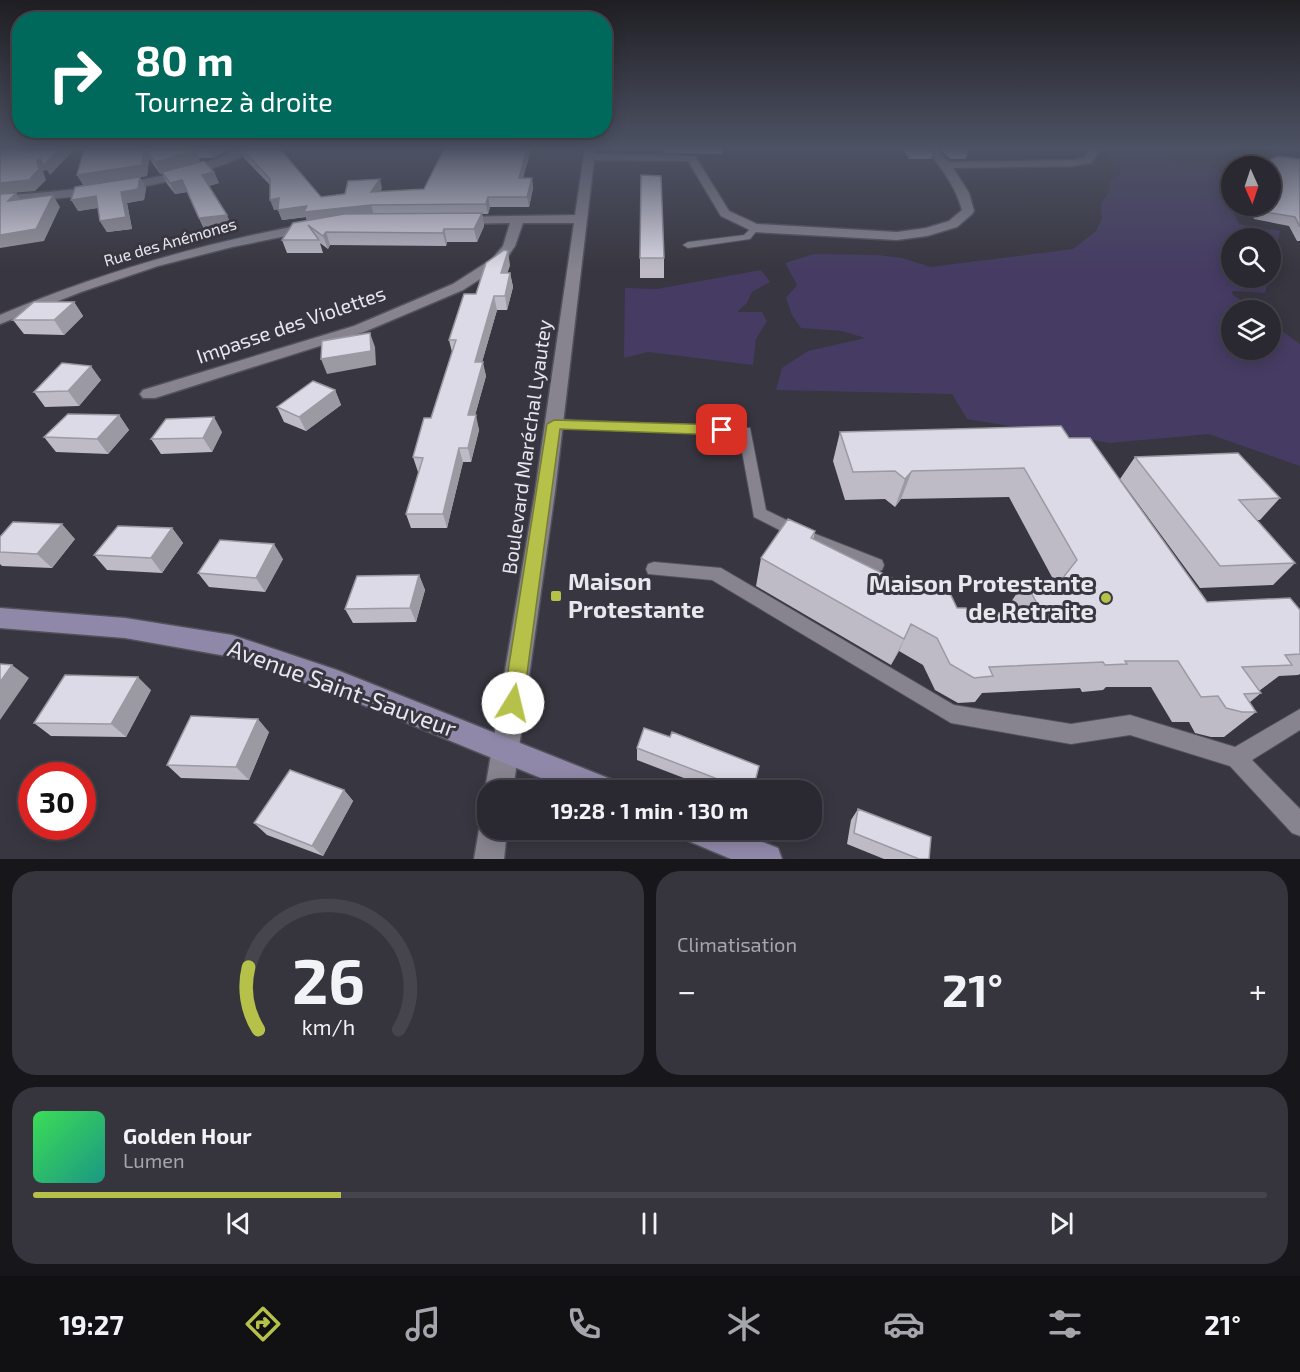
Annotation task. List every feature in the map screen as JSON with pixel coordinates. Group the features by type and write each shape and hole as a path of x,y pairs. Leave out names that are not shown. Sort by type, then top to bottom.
{"street":[{"path":"0,200 97,189"},
{"name":"Boulevard Maréchal Lyautey","path":"501,780 554,424 585,189"},
{"path":"710,189 725,213 754,228 897,236 927,232 953,224 968,211 961,189"},
{"name":"Impasse des Violettes","path":"149,394 359,329 458,287 497,262 508,246 518,219"},
{"path":"448,220 580,219"},
{"name":"Rue des Anémones","path":"0,307 57,294 175,256 263,236 326,225"},
{"name":"Rue des Anémones","path":"0,320 57,294"},
{"name":"Avenue Saint-Sauveur","path":"0,618 125,628 232,646 337,682 579,780"},
{"path":"489,859 492,840"},
{"path":"720,840 767,859"}],"lane":[{"path":"688,245 747,237 754,228"},
{"path":"554,424 745,431 759,513 807,537 876,565"},
{"path":"654,569 715,573 951,714 1071,734 1130,725 1236,758 1300,825"},
{"path":"1236,758 1300,719"}],"shaded area":[{"path":"1109,189 1221,189 1221,216 1235,216 1239,224 1262,228 1221,228 1221,288 1266,288 1265,293 1232,291 1233,295 1240,300 1221,300 1221,360 1281,360 1281,330 1300,344 1300,466 1209,434 1109,443 967,419 952,394 776,390 782,368 808,351 865,338 842,331 801,328 792,315 786,298 797,285 785,263 814,254 878,255 902,258 930,267 1073,249 1096,231 1102,219 1101,203"},
{"path":"761,270 770,282 752,292 747,303 737,312 762,312 767,321 756,339 753,365 648,352 624,358 625,288 657,289"}],"building":[{"path":"74,189 138,189 121,192 126,217 100,221 96,196 71,200"},
{"path":"186,189 211,189 227,215 199,218"},
{"path":"270,189 314,189 321,197 345,194 346,189 373,189 371,192 422,189 529,189 527,197 488,197 486,204 371,205 304,212 307,206 278,210 279,198 270,200"},
{"path":"641,189 661,189 664,258 640,258"},
{"path":"1281,189 1300,189 1300,227 1295,217 1281,215"},
{"path":"16,193 8,201 53,195 36,229 0,235 0,194"},
{"path":"482,213 474,229 444,229 443,233 326,232 323,236 308,225 319,240 282,240 293,223 344,214"},
{"path":"504,250 508,251 501,273 510,273 505,296 494,296 475,362 483,362 468,415 476,415 468,448 459,448 443,514 406,514 423,458 413,457 424,418 431,418 456,340 449,340 464,294 476,294 486,263"},
{"path":"34,302 74,302 54,320 13,320"},
{"path":"370,333 371,351 321,359 322,341"},
{"path":"62,363 91,366 68,391 34,392"},
{"path":"313,381 335,390 299,417 277,407"},
{"path":"68,414 119,415 97,439 44,437"},
{"path":"214,417 203,438 151,439 166,419"},
{"path":"1061,426 1069,438 1090,438 1207,602 1290,598 1300,610 1300,654 1285,655 1292,665 1242,667 1261,693 1244,694 1256,712 1242,712 1226,708 1218,696 1201,697 1178,661 989,667 993,676 974,678 950,664 937,638 911,624 904,639 761,558 788,519 815,531 811,538 918,591 948,589 957,608 966,608 969,614 1041,611 1025,581 1062,579 1077,560 1024,468 912,471 905,479 895,471 853,472 840,432"},
{"path":"1238,453 1280,498 1239,500 1295,563 1220,566 1135,457"},
{"path":"13,522 62,524 37,554 0,552 0,537"},
{"path":"118,526 172,528 151,558 94,555"},
{"path":"220,540 274,544 256,578 198,573"},
{"path":"419,575 410,608 345,609 357,576"},
{"path":"0,664 12,665 0,682"},
{"path":"65,675 138,677 111,724 34,723"},
{"path":"191,716 258,719 236,767 167,765"},
{"path":"644,728 670,737 672,732 759,766 756,780 720,780 637,748"},
{"path":"290,770 344,790 312,846 254,823"},
{"path":"858,809 931,837 929,859 919,859 854,833"}],"place":[{"name":"Maison Protestante","path":"556,596"},
{"name":"Maison Protestante de Retraite","path":"1106,598"}],"route":[{"path":"513,703 554,424 722,430"}]}
